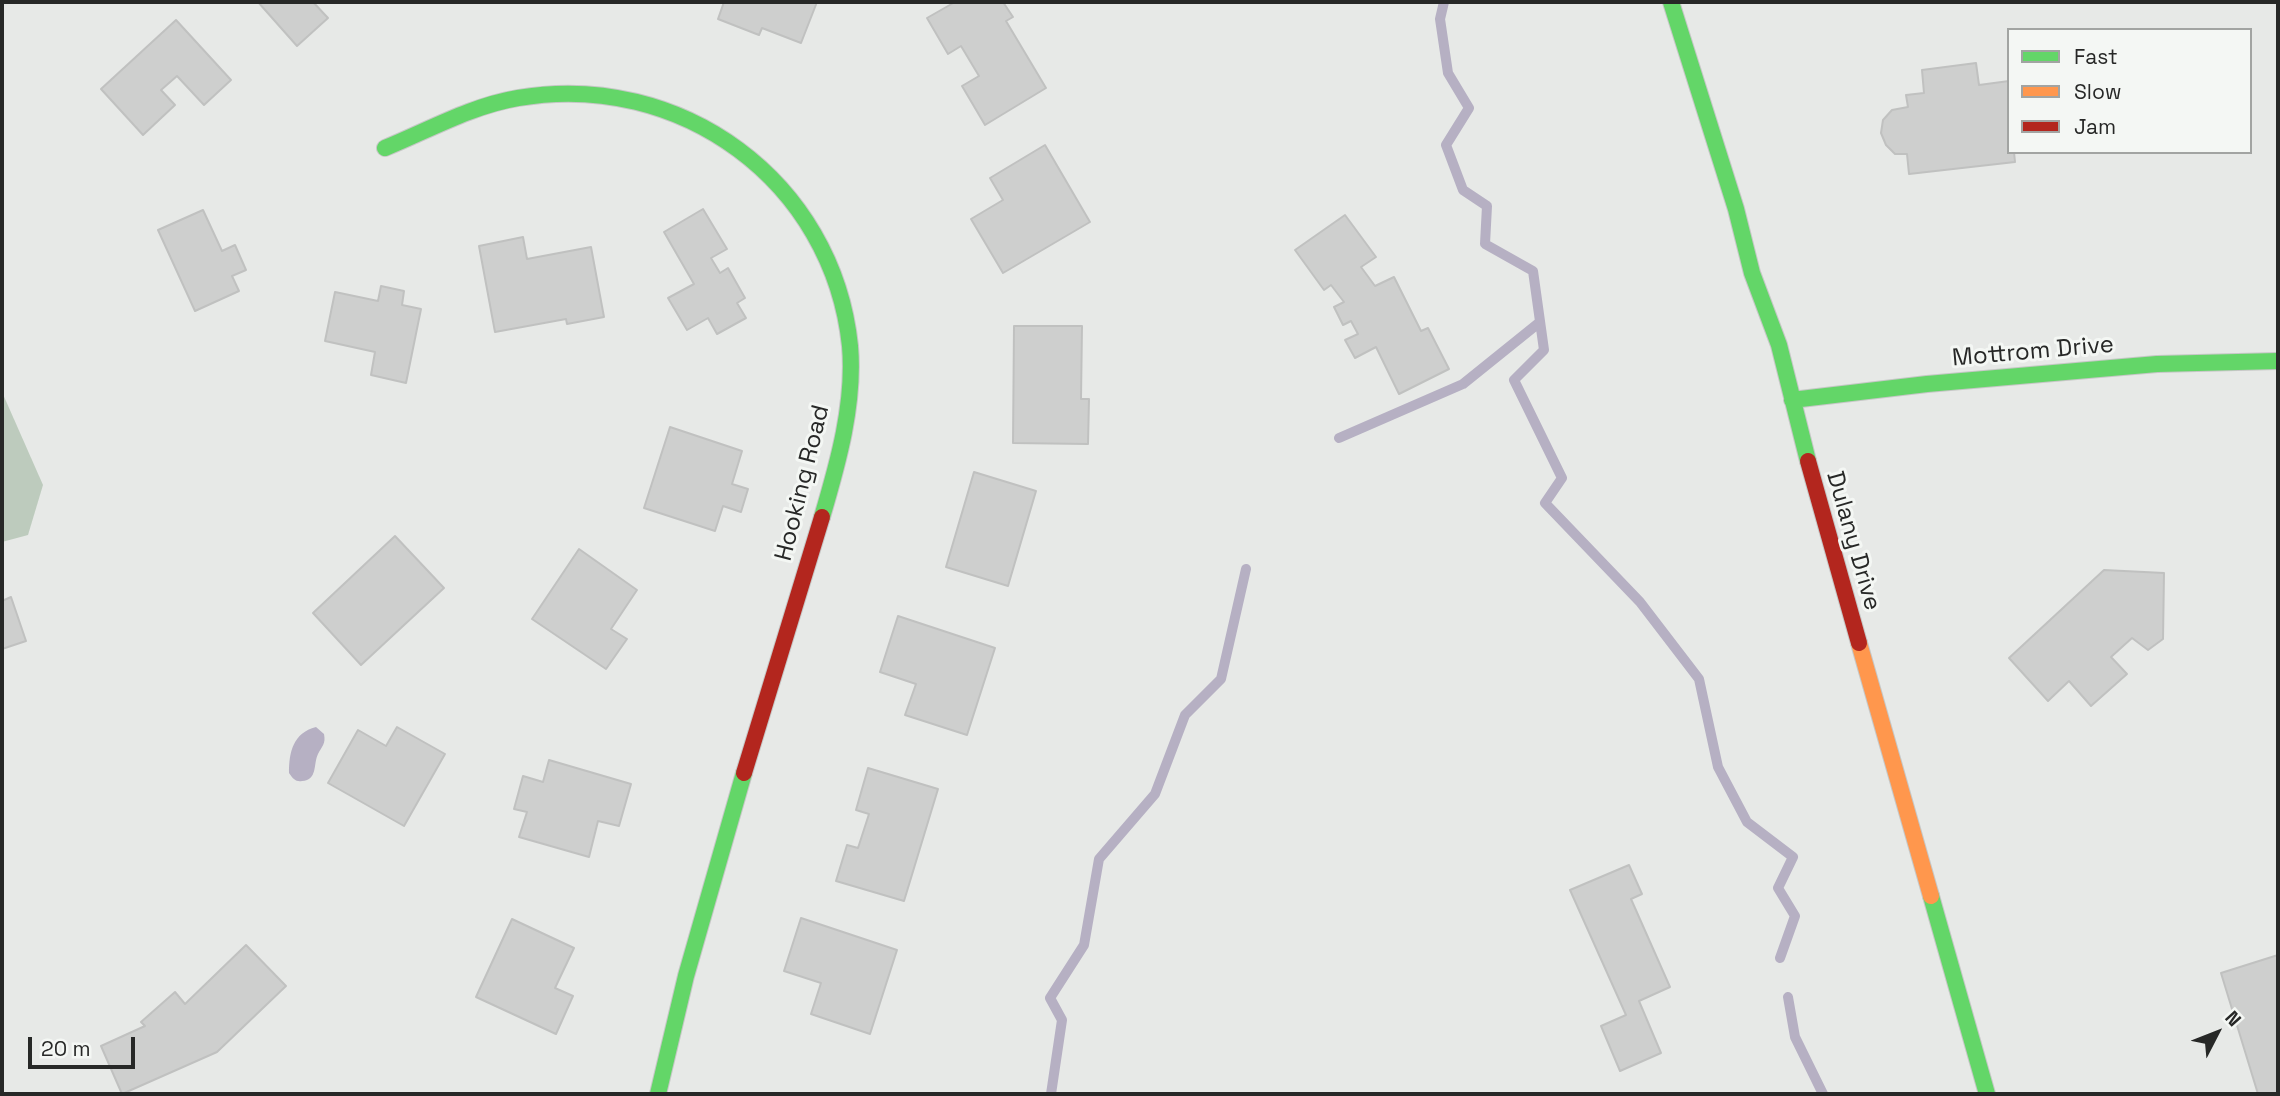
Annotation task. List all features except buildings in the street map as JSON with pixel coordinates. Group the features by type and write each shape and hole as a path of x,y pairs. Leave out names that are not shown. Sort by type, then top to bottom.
{"street":[{"name":"Dulany Drive","path":"1671,2 1732,197 1752,273 1779,345 1816,495 1987,1094"},
{"name":"Hooking Road","path":"385,148 488,105 538,95 588,94 631,99 692,121 735,144 771,175 803,214 827,257 844,304 850,347 850,384 837,461 694,944 658,1094"},
{"name":"Mottrom Drive","path":"1792,400 1927,384 2157,364 2278,361"}],"green space":[{"path":"2,392 43,485 28,535 2,542"}],"shaded area":[{"path":"316,727 324,734 324,740 313,775 307,780 296,780 289,773 291,751 302,734"}],"waterway":[{"path":"1444,2 1440,19 1448,73 1469,108 1446,145 1463,190 1487,206 1485,244 1533,271 1544,350 1514,380 1562,478 1545,503 1640,602 1699,679 1718,767 1747,822 1793,857 1778,888 1795,916 1780,958"},
{"path":"1339,438 1463,384 1540,322"},
{"path":"1051,1094 1062,1020 1050,998 1084,945 1099,859 1155,794 1185,715 1221,679 1246,569"},
{"path":"1788,997 1795,1037 1823,1094"}],"traffic: fast":[{"path":"1671,2 1736,209 1752,273 1779,345 1808,461"},
{"path":"385,148 467,113 501,102 518,98 578,94 636,102 690,121 738,150 780,188 814,234 837,287 850,346 850,389 839,454 822,517"},
{"path":"1792,400 1927,384 2157,364 2278,361"},
{"path":"658,1094 686,976 744,773"},
{"path":"1931,896 1987,1094"}],"traffic: slow":[{"path":"1859,643 1931,896"}],"traffic: jam":[{"path":"1808,461 1859,643"},
{"path":"744,773 822,517"}]}
